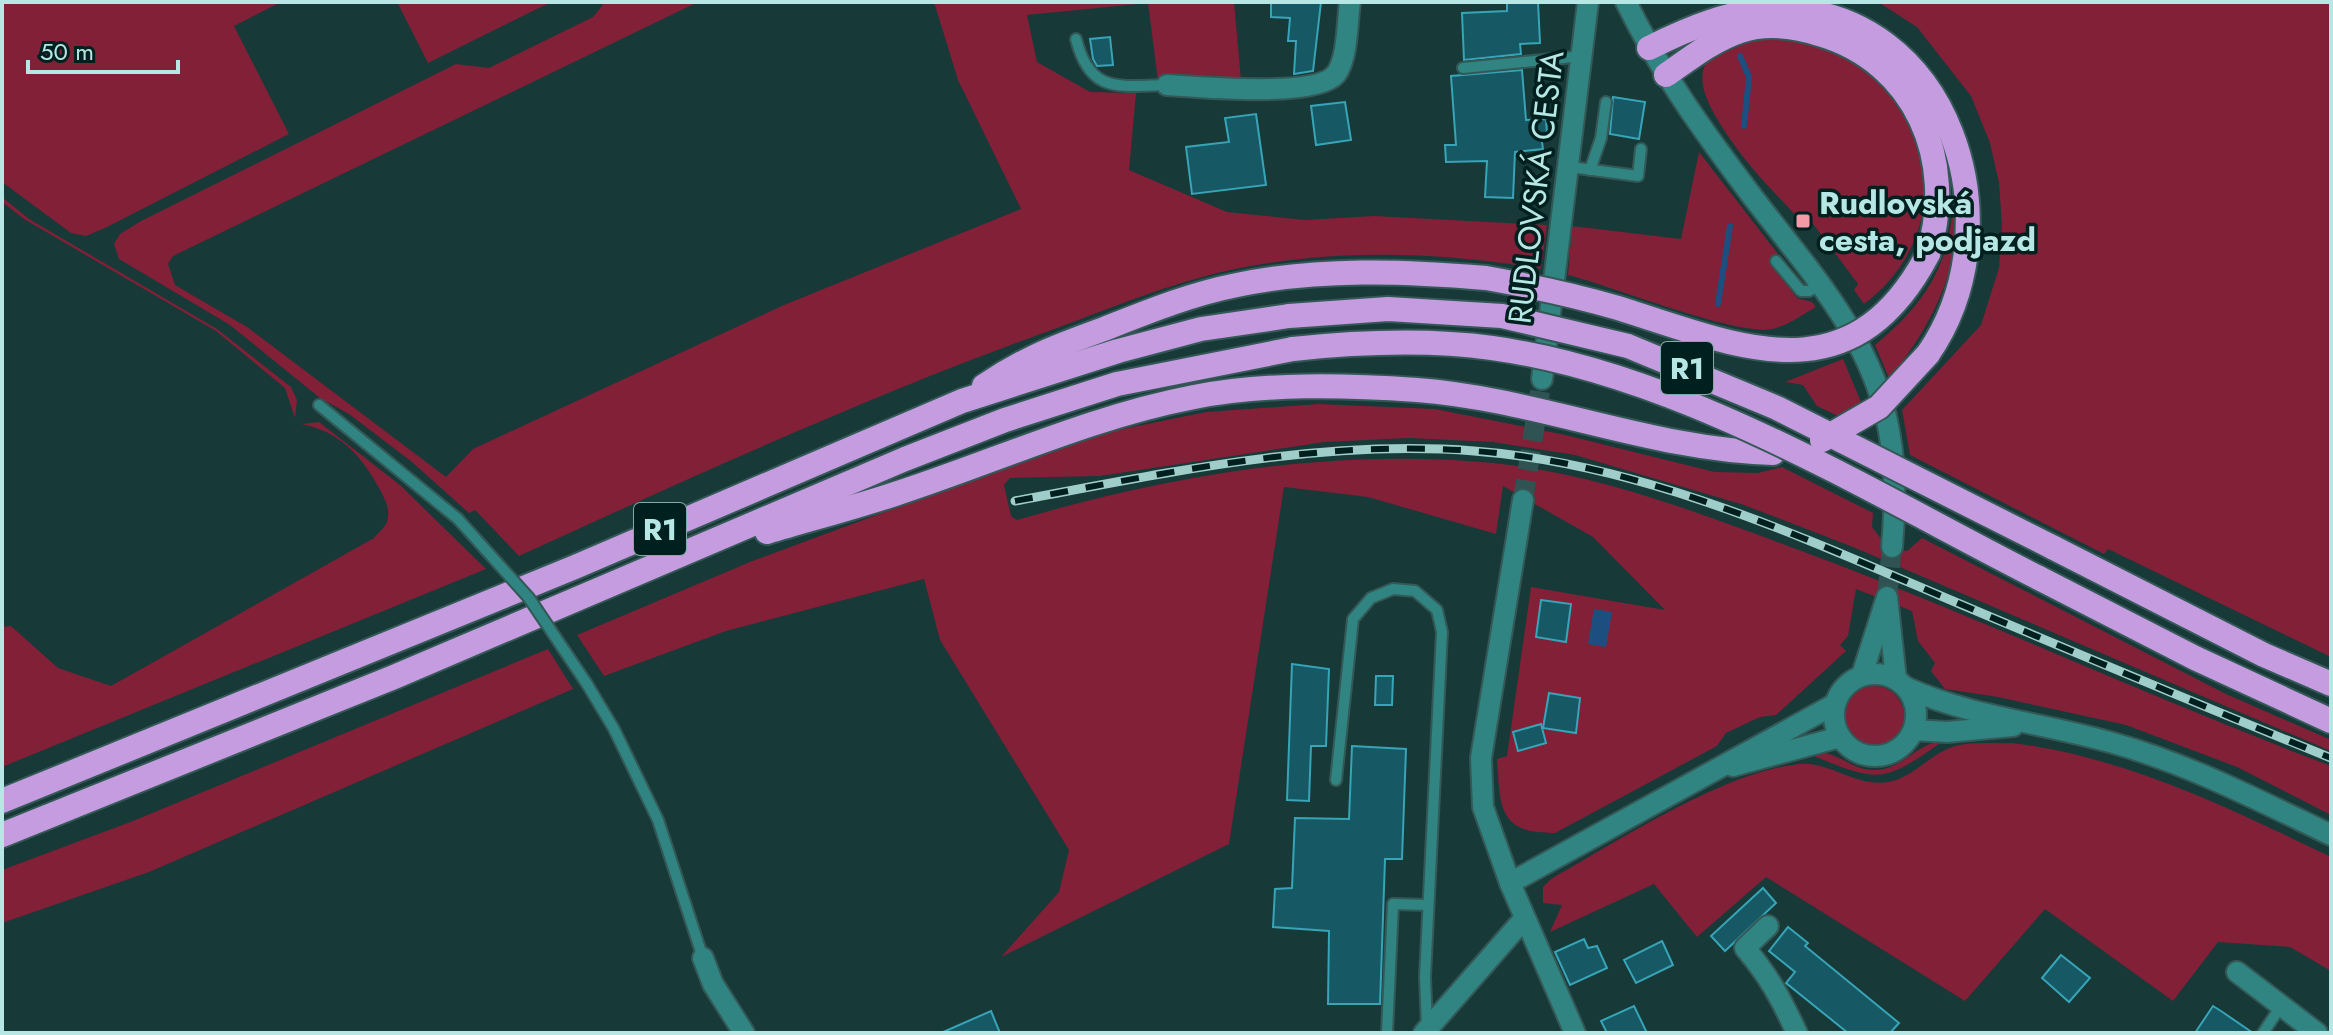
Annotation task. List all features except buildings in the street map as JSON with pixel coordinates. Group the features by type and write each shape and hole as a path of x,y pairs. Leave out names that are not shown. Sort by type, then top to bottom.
{"highway":[{"path":"674,559 895,495 1091,424 1195,397 1329,387 1431,392 1523,406 1709,449 1773,453 1797,448 1847,428 1879,407 1928,354 1941,335 1963,282 1970,223 1963,163 1953,134 1918,77 1893,52 1840,20 1777,9 1722,18 1649,48"},
{"path":"962,401 1023,359 1163,306 1236,285 1284,277 1426,273 1486,278 1553,290 1739,347 1796,351 1856,332 1879,317 1905,292 1928,254 1939,194 1936,158 1925,123 1907,93 1868,55 1839,39 1775,26 1741,31 1708,46 1666,75"},
{"name":"R1","path":"2,801 560,573 962,401 1118,351 1187,333 1289,316 1388,309 1502,316 1563,328 1628,346 1777,408 2241,644 2331,684"},
{"name":"R1","path":"2,835 394,677 905,459 1005,420 1117,384 1293,349 1438,343 1494,349 1616,378 1677,399 1764,438 2195,658 2331,721"}],"street":[{"path":"1167,85 1246,88 1318,86 1338,72 1350,2"},
{"name":"RUDLOVSKÁ CESTA","path":"1542,379 1580,168 1588,2"},
{"path":"1626,2 1666,75 1753,197 1834,298 1860,352 1889,431 1892,547"},
{"path":"1523,500 1481,758 1483,807 1523,920 1575,1033"},
{"path":"1862,675 1887,597 1902,684 1915,704 1914,730 1899,749 1882,756 1858,753 1840,737 1835,726 1835,704 1845,686 1862,675 1880,673 1902,684 1945,705 2114,743 2181,766 2331,835"},
{"path":"1510,883 1835,704"},
{"path":"1914,730 1947,732 2035,724"},
{"path":"1702,775 1840,737"},
{"path":"1426,1030 1523,920"},
{"path":"1768,926 1745,950 1761,963 1797,1033"},
{"path":"703,958 713,984 744,1033"},
{"path":"2237,972 2306,1030"}],"lane":[{"path":"1076,39 1082,63 1095,78 1131,85 1167,85"},
{"path":"1463,68 1583,56"},
{"path":"1606,102 1601,138 1580,168 1638,176 1641,149"},
{"path":"1776,261 1801,291 1809,291 1822,283"},
{"path":"319,405 458,519 529,598 614,729 658,820 703,958"},
{"path":"1336,780 1353,619 1371,598 1393,589 1415,591 1437,610 1442,632 1428,905 1426,1030"},
{"path":"1387,1033 1393,904 1428,905"},
{"path":"2263,1033 2281,1006"}],"shaded area":[{"path":"2,2 281,2 234,26 289,134 107,227 86,236 71,233 2,182"},
{"path":"397,2 551,2 428,63"},
{"path":"605,2 698,2 173,256 168,264 175,285 247,327 446,477 473,449 784,305 1021,209 958,80 934,2 1234,2 1241,80 1158,81 1148,3 1027,15 1037,62 1090,92 1136,93 1129,170 1227,212 1305,220 1374,216 1547,225 1541,269 1435,256 1363,255 1292,260 1204,276 1126,302 915,382 519,556 475,510 469,513 412,462 349,414 320,398 230,325 119,259 114,244 120,234 141,221 456,64 489,68 593,17"},
{"path":"1878,2 2331,2 2331,657 2108,549 2104,554 1910,455 1902,410 1981,325 1999,268 2002,226 1999,183 1990,143 1971,96 1917,27"},
{"path":"1765,38 1813,45 1837,53 1858,65 1886,90 1907,119 1920,151 1925,183 1922,216 1911,248 1892,278 1864,304 1854,290 1858,284 1805,213 1798,218 1738,150 1719,122 1703,87 1706,63 1715,54 1727,47"},
{"path":"1699,152 1778,254 1769,261 1797,298 1812,302 1816,307 1778,328 1754,329 1703,318 1568,275 1572,226 1681,239"},
{"path":"2,197 29,219 217,329 291,387 297,400 295,418 285,388 216,331 24,219 2,202"},
{"path":"1953,197 1956,221 1950,270 1918,339 1889,378 1875,345 1908,314 1932,280 1947,242"},
{"path":"1843,359 1861,402 1838,416 1817,406 1803,385 1785,382"},
{"path":"1319,404 1435,409 1561,434 1715,472 1758,473 1782,467 1873,513 1872,527 1888,548 1907,551 1922,538 2226,694 2331,740 2331,751 1853,547 1744,505 1575,455 1492,442 1409,438 1325,442 1100,476 1010,478 1004,485 1011,516 1017,520 1189,479 1305,463 1422,459 1520,466 1558,473 1670,504 1849,569 2331,766 2331,815 2237,767 2126,725 1998,697 1945,689 1931,671 1935,663 1918,641 1912,611 1856,589 1848,636 1840,645 1846,651 1776,715 1760,717 1726,733 1717,746 1555,833 1522,828 1512,822 1502,803 1497,759 1507,756 1531,587 1665,610 1593,537 1503,486 1496,534 1368,497 1284,487 1229,844 1001,957 1059,892 1069,850 940,640 924,579 726,631 604,676 577,635 750,562 1022,461 1118,430 1206,412"},
{"path":"319,422 400,485 486,569 2,767 2,627 11,626 58,668 111,686 374,538 388,519 383,497 365,465 348,446 327,432 301,424"},
{"path":"548,649 573,689 149,872 2,923 2,870 133,821"},
{"path":"1874,686 1886,688 1895,695 1902,704 1902,728 1895,737 1886,744 1874,746 1862,744 1853,737 1846,728 1844,716 1846,704 1853,695 1862,688"},
{"path":"1943,741 1906,766 1879,774 1850,770 1809,754 1827,753 1857,767 1875,770 1885,769 1925,746"},
{"path":"2012,743 2054,750 2136,772 2254,820 2331,857 2331,971 2290,947 2218,942 2173,1001 2045,909 1965,1001 1766,877 1697,937 1654,884 1550,932 1562,905 1543,903 1543,887 1551,879 1638,828 1737,780 1769,770 1811,764 1880,783 1900,778 1953,747"}],"water":[{"path":"1594,609 1612,612 1606,647 1588,644"}],"waterway":[{"path":"1740,56 1749,77 1744,126"},
{"path":"1718,304 1730,226"}],"tunnel":[{"path":"1523,500 1542,379"},
{"path":"1887,597 1892,547"}],"railway":[{"path":"1015,501 1186,470 1301,454 1416,449 1535,458 1595,470 1713,504 1829,548 2331,758"}],"place":[{"name":"Rudlovská cesta, podjazd","path":"1803,221"}]}
